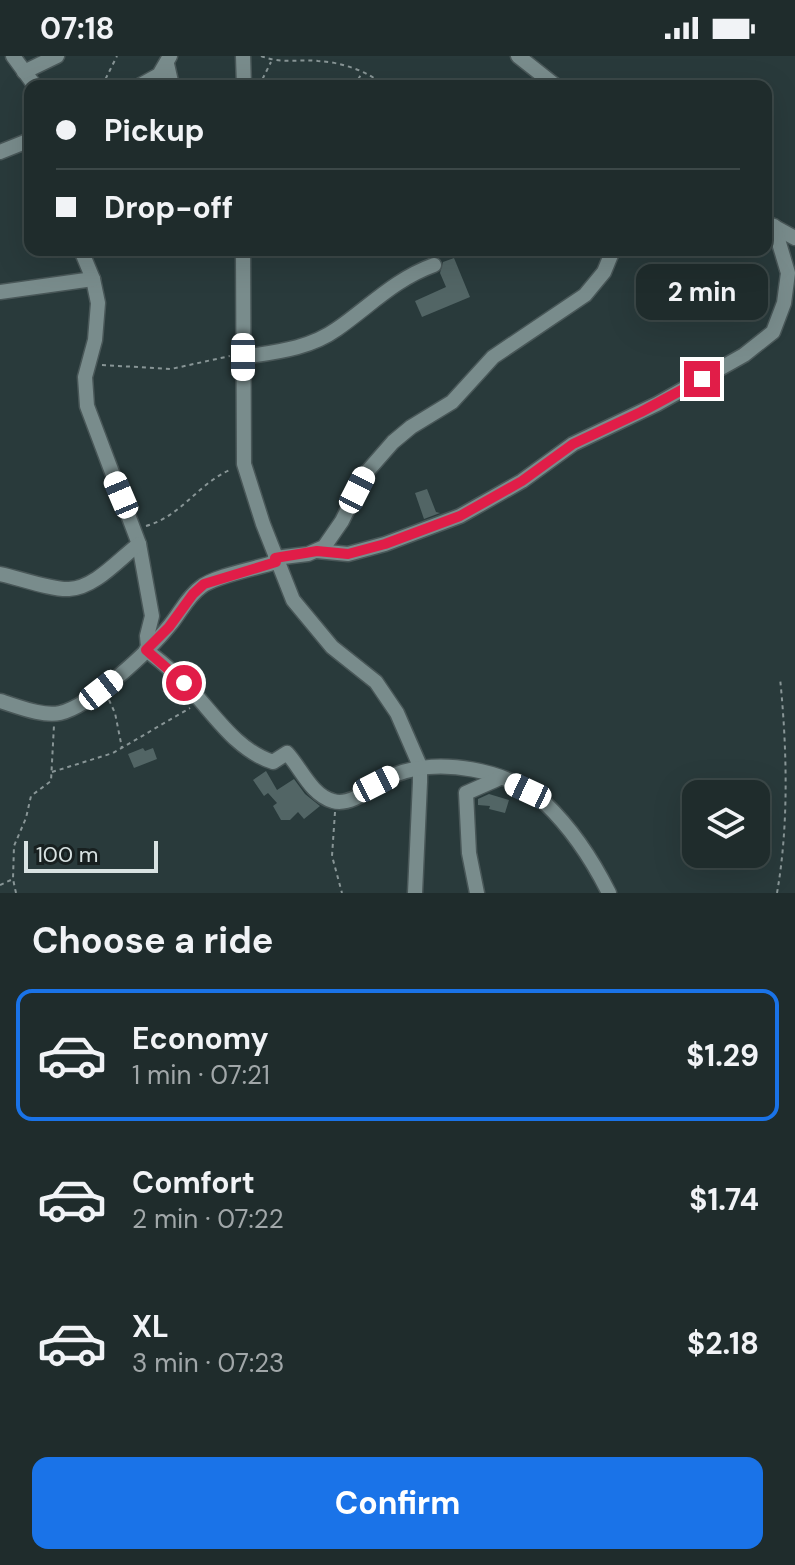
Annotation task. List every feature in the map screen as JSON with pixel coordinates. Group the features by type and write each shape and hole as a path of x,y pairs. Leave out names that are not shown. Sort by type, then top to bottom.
{"street":[{"path":"13,56 30,80"},
{"path":"24,72 57,56"},
{"path":"243,56 244,80"},
{"path":"518,56 548,80"},
{"path":"152,80 168,60"},
{"path":"168,60 171,80"},
{"path":"0,152 24,142"},
{"path":"772,225 795,238"},
{"path":"0,701 55,714 82,703 147,649 204,584 276,560 317,551 348,554 385,544 460,516 522,481 573,444 657,404 744,355 773,332 784,303 788,273 772,229"},
{"path":"86,256 98,303 95,340 85,377 87,406 139,544 152,616 147,649 193,692 236,739 262,758 276,762 285,753 288,754 319,793 336,802 349,800 391,777 420,766 451,765 500,778 528,791 544,802 584,849 609,893"},
{"path":"243,256 244,464 284,582 303,613 332,647 376,682 397,713 420,766 415,893"},
{"path":"317,551 335,533 365,474 393,442 452,402 493,357 585,295 604,272 611,256"},
{"path":"243,356 293,349 315,341 336,330 401,279 434,265"},
{"path":"0,292 93,279"},
{"path":"0,574 61,589 77,588 99,576 139,544"},
{"path":"477,893 469,853 466,793 500,778"}],"path":[{"path":"105,80 117,56"},
{"path":"261,56 272,61 319,61 362,72 375,80"},
{"path":"262,80 272,61"},
{"path":"357,80 362,72"},
{"path":"90,363 171,369 243,356"},
{"path":"134,528 149,526 170,517 211,479 244,464"},
{"path":"777,893 781,868 785,737 780,678"},
{"path":"101,690 112,704 122,748"},
{"path":"51,773 122,748 190,708 203,705"},
{"path":"16,893 13,879 14,846 26,818 29,801 34,793 50,783 55,714"},
{"path":"336,802 332,856 342,893"},
{"path":"0,885 13,879"}],"building":[{"path":"454,258 470,297 422,317 415,301 446,287 440,273 443,262"},
{"path":"427,489 436,512 440,513 424,519 415,493"},
{"path":"143,748 145,751 153,748 157,759 134,768 128,754"},
{"path":"266,771 277,790 294,779 305,794 320,806 304,819 298,812 290,820 281,820 273,806 277,803 268,793 264,796 253,780"},
{"path":"489,794 509,800 505,813 489,809 490,806 478,805 478,799"}],"route":[{"path":"184,683 146,650 204,584 276,562 275,558 296,557 317,551 348,554 385,544 460,516 522,481 573,444 702,379"}]}
